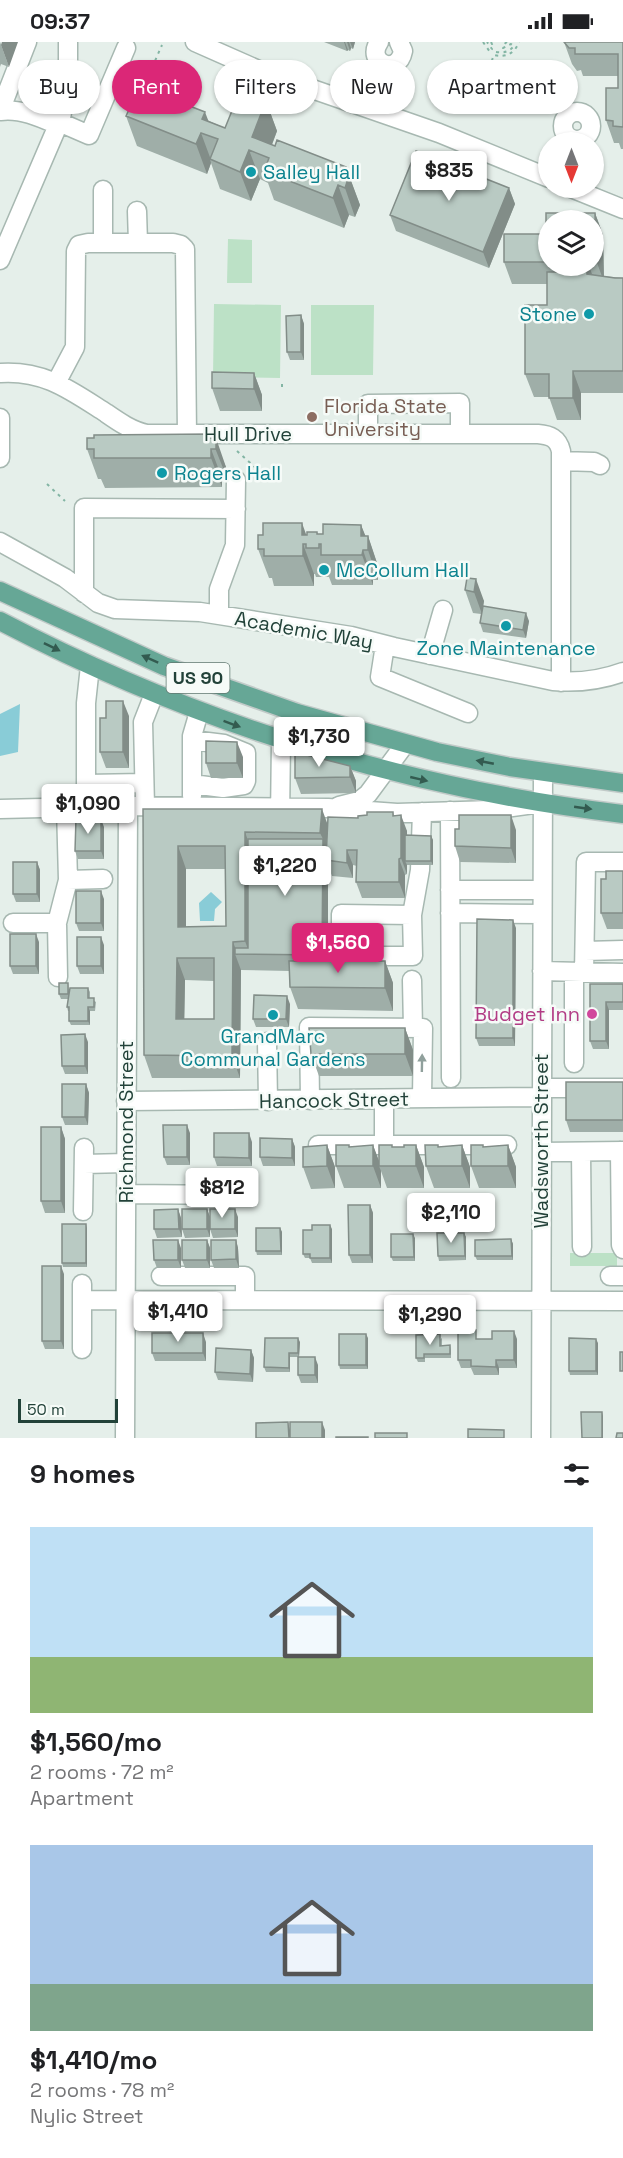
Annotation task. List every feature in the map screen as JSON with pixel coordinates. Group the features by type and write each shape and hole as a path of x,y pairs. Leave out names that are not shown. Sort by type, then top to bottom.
{"main road":[{"name":"US 90","path":"0,591 137,654 225,689 297,713 405,744 476,760 623,783"},
{"name":"US 90","path":"0,621 90,666 154,694 281,740 386,771 461,788 543,803 623,814"}],"street":[{"path":"27,42 0,111 28,114 89,135 126,48"},
{"path":"0,260 59,124 67,87 68,42"},
{"path":"195,42 263,72 330,95"},
{"path":"379,42 375,48 379,60"},
{"path":"399,42 403,51 400,60"},
{"path":"387,114 538,174"},
{"path":"103,190 103,243"},
{"path":"598,198 623,208"},
{"path":"137,211 138,243"},
{"path":"56,383 75,346 77,248 84,243 173,243 181,245 185,249 187,434"},
{"name":"Hull Drive","path":"0,373 32,374 56,383 136,431 153,434 538,434 551,436 560,446 561,467 561,682"},
{"path":"368,434 368,404 460,403 460,434"},
{"path":"0,418 0,458"},
{"path":"561,467 600,469"},
{"path":"219,615 219,589 235,545 236,480"},
{"path":"84,593 84,508 236,509"},
{"name":"Academic Way","path":"0,542 65,578 106,606 120,610 186,611 351,636 561,682 596,681 623,672"},
{"path":"430,655 443,610"},
{"path":"385,645 380,677 468,713"},
{"path":"86,807 86,703 90,666"},
{"name":"Richmond Street","path":"125,1438 126,1101 136,806 144,783 143,722 154,694"},
{"path":"192,807 192,740 199,712"},
{"path":"192,740 224,744 246,753 247,758 244,785 223,788 192,784"},
{"path":"280,831 281,740"},
{"path":"328,808 359,801 368,794 405,744"},
{"path":"386,771 386,797 397,813"},
{"name":"Wadsworth Street","path":"541,1438 543,772"},
{"path":"86,784 144,783"},
{"path":"0,809 136,806 328,808 397,813 492,810 543,803"},
{"path":"58,977 57,923 68,880 66,807"},
{"path":"450,811 451,1078"},
{"path":"412,915 335,909 341,956 412,956 412,915 420,870 422,812"},
{"path":"574,1064 579,972 585,951 586,862 623,862"},
{"path":"68,880 103,879"},
{"path":"450,890 542,890"},
{"path":"450,913 542,914"},
{"path":"13,923 57,923"},
{"path":"585,951 623,950"},
{"path":"542,971 623,972"},
{"path":"412,980 413,1028"},
{"path":"310,1100 309,1027 423,1028 422,1098"},
{"path":"267,1042 268,1101"},
{"name":"Hancock Street","path":"126,1101 384,1099 623,1088"},
{"path":"384,1099 384,1145"},
{"path":"318,1145 507,1145"},
{"path":"542,1152 621,1151 621,1245 623,1249"},
{"path":"581,1152 582,1247"},
{"path":"83,1211 84,1156 126,1163"},
{"path":"126,1194 239,1195"},
{"path":"161,1276 245,1276 245,1299"},
{"path":"182,1276 182,1299"},
{"path":"82,1349 82,1292 126,1299 623,1301"}],"path":[{"path":"496,52 501,53 514,46 510,44 503,48 507,42"},
{"path":"492,60 494,55 511,54 519,42"},
{"path":"155,60 162,45"},
{"path":"282,384 282,392"},
{"path":"236,450 269,480"},
{"path":"47,484 65,501"}],"green space":[{"path":"228,239 252,240 252,283 227,283"},
{"path":"214,304 281,305 280,378 213,377"},
{"path":"311,305 374,305 373,375 311,375"},
{"path":"570,1253 617,1253 617,1266 570,1266"}],"water":[{"path":"20,704 18,752 0,756 0,714"},
{"path":"211,892 222,902 215,909 214,921 200,921 199,903"}],"building":[{"path":"564,42 623,42 623,127 613,126 613,121 606,120 606,88 618,88 618,54 575,54 575,48 569,48"},
{"path":"202,111 205,112 202,119 225,128 231,114 261,114 252,137 275,146 277,140 346,167 344,173 349,176 345,188 338,185 333,198 264,171 269,158 249,150 240,172 210,159 218,139 201,133 196,144 126,116 127,114 202,114"},
{"path":"416,151 509,188 483,252 390,215"},
{"path":"504,234 538,234 538,262 504,262"},
{"name":"Stone","path":"547,276 623,278 623,371 573,371 573,398 549,398 549,374 525,374 525,305 547,305"},
{"path":"301,315 301,352 287,352 286,316"},
{"path":"212,372 254,373 254,389 212,388"},
{"path":"211,434 211,438 216,438 216,449 211,449 211,458 94,458 94,449 87,449 87,438 94,438 94,435"},
{"path":"263,523 302,523 302,535 307,535 307,532 323,534 323,524 361,525 361,536 368,536 368,550 363,550 362,555 321,555 321,544 319,548 306,548 306,544 303,544 303,556 264,556 264,549 258,549 258,535 263,535"},
{"path":"467,578 476,579 474,592 465,590"},
{"path":"483,606 526,613 523,630 480,623"},
{"path":"106,701 123,701 123,752 100,752 100,718 106,718"},
{"path":"206,741 237,742 237,763 206,763"},
{"path":"295,752 350,766 350,777 295,778"},
{"path":"143,809 322,809 320,833 245,832 245,941 233,942 232,1056 144,1055","holes":["178,846 225,846 226,926 178,927","177,958 214,958 214,1019 176,1019"]},
{"path":"367,812 393,812 393,816 401,815 399,882 356,882 357,850 347,850 347,863 326,860 328,817 358,818 358,816 367,815"},
{"path":"459,815 511,815 511,848 455,846 455,829 459,829"},
{"path":"76,818 101,819 101,851 75,851"},
{"path":"405,835 431,836 431,861 405,861"},
{"path":"248,839 323,839 322,955 235,954 235,948 248,948"},
{"path":"13,862 37,862 37,894 13,894"},
{"path":"606,871 623,871 623,913 601,913 601,879 606,879"},
{"path":"76,891 101,891 101,923 76,923"},
{"path":"477,919 513,920 513,1038 476,1038"},
{"path":"10,934 36,934 36,966 10,966"},
{"path":"77,937 101,937 101,966 77,966"},
{"path":"289,961 385,961 385,988 290,987"},
{"path":"59,983 68,983 68,994 59,994"},
{"path":"590,984 623,984 623,1002 606,1002 606,1041 590,1041"},
{"path":"70,988 88,988 88,998 94,998 94,1007 88,1007 88,1021 69,1021 69,1007 67,1007"},
{"path":"254,995 287,996 286,1019 253,1019"},
{"path":"309,1028 405,1028 405,1054 311,1054"},
{"path":"85,1034 85,1066 62,1066 61,1035"},
{"path":"566,1082 623,1082 623,1120 566,1120"},
{"path":"62,1084 86,1084 85,1117 62,1117"},
{"path":"163,1125 187,1125 187,1157 164,1157"},
{"path":"41,1127 61,1127 61,1201 41,1201"},
{"path":"214,1133 249,1133 249,1158 214,1157"},
{"path":"260,1138 292,1139 292,1158 260,1157"},
{"path":"327,1145 327,1166 303,1167 303,1147"},
{"path":"336,1145 349,1145 349,1147 373,1145 373,1166 336,1166"},
{"path":"379,1145 404,1147 404,1145 416,1145 416,1166 379,1166"},
{"path":"425,1145 438,1145 438,1147 462,1145 462,1166 426,1166"},
{"path":"471,1145 483,1145 483,1147 508,1145 508,1166 471,1166"},
{"path":"348,1205 370,1205 370,1255 349,1255"},
{"path":"178,1209 179,1229 154,1229 154,1210"},
{"path":"182,1209 207,1209 207,1229 182,1229"},
{"path":"210,1209 235,1209 235,1229 210,1229"},
{"path":"62,1224 86,1224 86,1263 62,1263"},
{"path":"312,1225 330,1225 330,1258 310,1258 310,1254 303,1254 303,1230 312,1230"},
{"path":"256,1228 280,1228 281,1251 256,1251"},
{"path":"437,1233 464,1233 465,1256 438,1256"},
{"path":"391,1234 413,1234 414,1257 391,1257"},
{"path":"511,1239 512,1256 475,1256 475,1240"},
{"path":"153,1240 178,1240 178,1260 154,1260"},
{"path":"182,1240 207,1240 207,1260 182,1260"},
{"path":"211,1240 236,1240 236,1259 211,1260"},
{"path":"42,1266 61,1266 61,1341 42,1341"},
{"path":"458,1330 476,1330 476,1339 492,1339 492,1331 514,1331 514,1360 496,1360 496,1367 471,1366 471,1360 458,1360"},
{"path":"152,1333 203,1333 203,1353 152,1353"},
{"path":"339,1334 366,1334 366,1365 339,1365"},
{"path":"440,1334 440,1346 450,1345 450,1354 424,1354 424,1358 416,1358 416,1335"},
{"path":"265,1338 298,1338 298,1353 289,1353 289,1368 264,1367"},
{"path":"569,1338 596,1339 596,1371 569,1371"},
{"path":"216,1348 251,1350 250,1374 215,1372"},
{"path":"620,1352 623,1352 623,1371 620,1371"},
{"path":"298,1357 315,1357 315,1375 298,1375"},
{"path":"581,1412 602,1412 602,1438 582,1438"},
{"path":"288,1422 289,1438 256,1438 256,1423"},
{"path":"290,1422 322,1422 322,1438 290,1438"},
{"path":"468,1429 504,1430 504,1438 468,1438"},
{"path":"375,1433 407,1433 407,1438 375,1438"},
{"path":"617,1433 623,1433 623,1438 616,1438"},
{"path":"368,1437 368,1438 336,1438"}],"place":[{"name":"Salley Hall","path":"251,172"},
{"name":"Stone","path":"589,314"},
{"name":"Florida State University","path":"312,417"},
{"name":"Rogers Hall","path":"162,473"},
{"name":"McCollum Hall","path":"324,570"},
{"name":"Zone Maintenance","path":"506,626"},
{"name":"Budget Inn","path":"592,1014"},
{"name":"GrandMarc Communal Gardens","path":"273,1015"}]}
